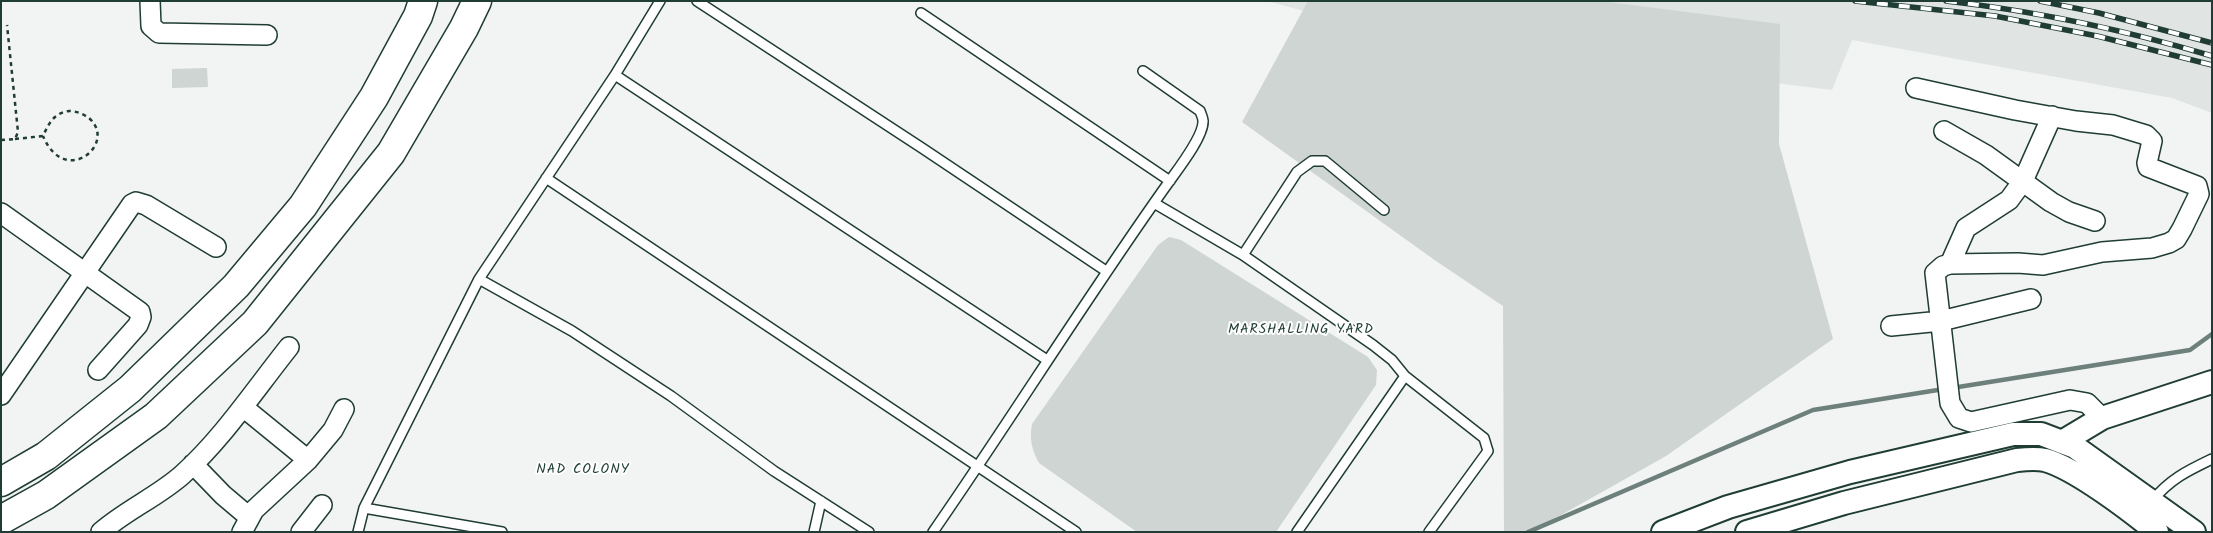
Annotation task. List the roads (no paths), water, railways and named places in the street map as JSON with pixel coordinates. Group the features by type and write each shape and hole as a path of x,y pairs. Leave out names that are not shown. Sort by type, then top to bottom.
{"main road":[{"path":"1,482 46,456 130,389 236,286 308,198 374,97 418,16 423,1"},
{"path":"1,520 46,495 156,416 255,323 390,153 464,28 477,1"}],"street":[{"path":"150,1 151,26 159,33 267,35"},
{"path":"1916,88 1966,101 2114,125 2146,135 2152,141 2148,167 2194,184 2206,192 2176,239 2169,243 2152,248 2102,252 2042,265 2018,263 1950,264 1943,266 1935,273 1950,403 1959,418 1971,422 2070,400 2087,403 2102,418"},
{"path":"1950,264 1966,228 2008,200 2023,182 2052,116"},
{"path":"1944,130 1986,156 2051,202 2069,212 2095,221"},
{"path":"1,395 128,208 136,202 146,205 216,247"},
{"path":"1,213 140,312 142,318 138,325 98,370"},
{"path":"1891,326 1941,321 2031,299"},
{"path":"101,532 116,519 159,493 207,452 289,347"},
{"path":"2062,442 2102,418 2212,382"},
{"path":"243,407 308,460"},
{"path":"193,464 223,495 245,524 288,476 308,460 333,430 344,409"},
{"path":"1663,532 1728,507 1850,472 2014,434 2041,434 2074,447 2147,518"},
{"path":"1747,532 1844,503 2027,459 2048,461 2075,474 2147,518 2194,532"},
{"path":"301,532 322,505"}],"lane":[{"path":"358,532 364,508 479,279 615,75 660,1"},
{"path":"697,1 1106,271"},
{"path":"921,13 1170,181"},
{"path":"933,532 1106,271 1170,181 1203,128 1204,120 1200,111 1143,71"},
{"path":"615,75 1047,360"},
{"path":"1243,255 1297,172 1312,161 1325,161 1384,210"},
{"path":"546,178 977,468 1076,532"},
{"path":"1154,203 1243,255 1374,345 1392,360 1405,376 1484,438 1488,451 1429,532"},
{"path":"479,279 572,330 671,396 774,471 869,532"},
{"path":"1297,532 1405,376"},
{"path":"2147,518 2164,487 2175,478 2212,459"},
{"path":"814,532 821,501"},
{"path":"364,508 502,532"}],"waterway":[{"path":"1952,388 2190,350 2212,334"},
{"path":"1528,532 1813,410 1944,389"}],"railway":[{"path":"1855,1 1995,16 2097,36 2212,65"},
{"path":"1946,1 2080,22 2212,56"},
{"path":"2040,1 2099,13 2212,43"}],"district":[{"name":"MARSHALLING YARD","path":"1301,331"},
{"name":"NAD COLONY","path":"583,471"}]}
